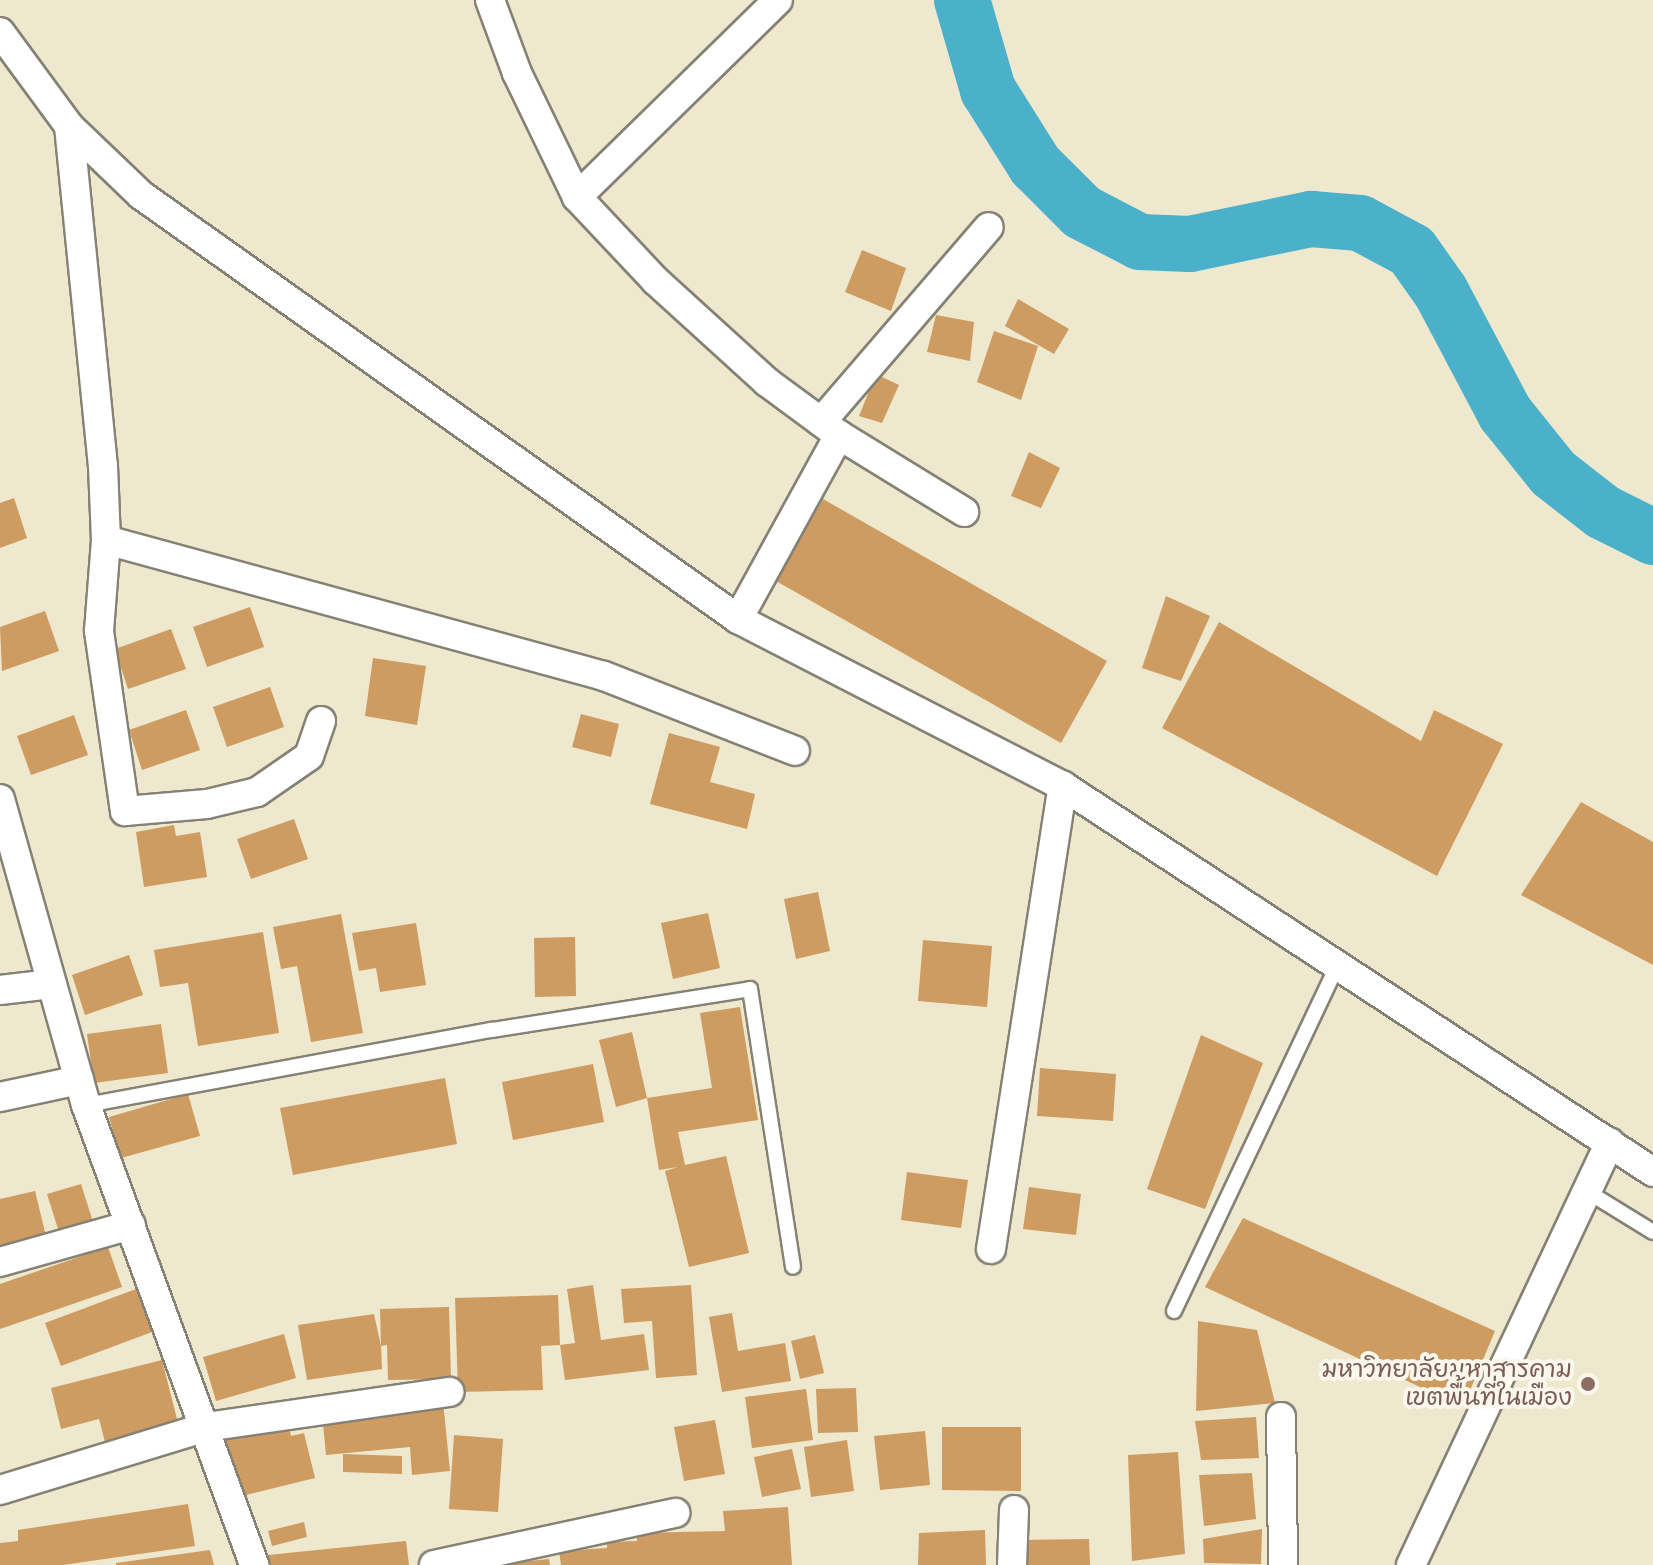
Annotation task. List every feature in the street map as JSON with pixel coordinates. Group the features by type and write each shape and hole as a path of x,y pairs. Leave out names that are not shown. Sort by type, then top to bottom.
{"street":[{"path":"490,0 517,73 577,197 713,333 830,428 964,512"},
{"path":"577,197 778,0"},
{"path":"0,32 69,126 141,195 738,619 1063,786 1653,1172"},
{"path":"69,126 106,540 99,631 103,691 125,811 207,804 257,792 309,756 321,721"},
{"path":"738,619 830,428 989,227"},
{"path":"106,540 604,676 795,751"},
{"path":"991,1249 1063,786"},
{"path":"0,799 83,1093 254,1565"},
{"path":"0,990 52,984"},
{"path":"0,1097 83,1093"},
{"path":"1411,1565 1610,1142"},
{"path":"0,1262 131,1225"},
{"path":"0,1490 206,1427 450,1392"},
{"path":"1281,1417 1283,1565"},
{"path":"1012,1565 1014,1510"},
{"path":"434,1565 675,1513"}],"lane":[{"path":"1174,1311 1338,964"},
{"path":"83,1093 750,989 793,1267"},
{"path":"1588,1192 1653,1232"}],"building":[{"path":"862,250 906,268 891,311 845,292"},
{"path":"1018,299 1069,329 1054,354 1005,326"},
{"path":"936,315 974,322 970,361 927,352"},
{"path":"994,331 1038,346 1021,400 977,382"},
{"path":"876,374 899,385 882,423 859,416"},
{"path":"1029,452 1060,468 1041,508 1011,496"},
{"path":"14,498 27,538 0,548 0,503"},
{"path":"823,499 1107,661 1061,743 776,581"},
{"path":"1166,596 1210,616 1181,681 1142,668"},
{"path":"250,607 264,647 207,667 193,627"},
{"path":"45,611 59,651 2,671 0,627"},
{"path":"1219,622 1421,741 1434,710 1503,744 1437,876 1162,728"},
{"path":"171,629 186,669 128,689 115,649"},
{"path":"373,658 426,666 417,725 365,716"},
{"path":"270,687 284,727 227,747 213,707"},
{"path":"186,710 200,750 142,770 129,730"},
{"path":"581,714 619,724 611,757 572,747"},
{"path":"74,715 88,755 31,775 17,736"},
{"path":"669,733 720,747 710,782 755,794 747,829 650,804"},
{"path":"1581,802 1653,842 1653,965 1521,895"},
{"path":"294,819 308,859 251,879 237,839"},
{"path":"174,825 176,836 200,832 207,877 144,887 136,832"},
{"path":"818,892 830,951 796,959 784,899"},
{"path":"708,913 720,968 673,979 661,923"},
{"path":"341,914 363,1033 311,1042 297,966 281,969 273,927"},
{"path":"416,923 426,985 380,992 376,968 359,971 352,933"},
{"path":"263,932 279,1033 198,1046 188,983 160,987 154,950"},
{"path":"575,937 576,996 535,997 534,938"},
{"path":"923,940 992,946 987,1007 918,1001"},
{"path":"129,955 143,995 85,1015 72,975"},
{"path":"740,1007 758,1120 678,1132 685,1165 726,1156 749,1253 689,1267 665,1171 678,1167 659,1170 647,1098 712,1088 700,1013"},
{"path":"161,1024 168,1073 94,1083 87,1034"},
{"path":"632,1032 647,1098 616,1107 599,1040"},
{"path":"1201,1035 1263,1063 1205,1209 1147,1189"},
{"path":"593,1064 604,1122 513,1140 502,1082"},
{"path":"1040,1068 1116,1074 1113,1121 1037,1116"},
{"path":"445,1078 457,1144 293,1175 280,1108"},
{"path":"188,1094 200,1136 121,1158 109,1117"},
{"path":"907,1172 968,1180 961,1228 901,1220"},
{"path":"81,1184 93,1222 59,1232 47,1194"},
{"path":"1029,1187 1081,1194 1076,1235 1023,1229"},
{"path":"35,1191 47,1240 0,1250 0,1199"},
{"path":"1243,1218 1495,1331 1463,1407 1205,1287"},
{"path":"108,1247 122,1287 0,1329 0,1284"},
{"path":"593,1285 601,1340 644,1334 649,1370 565,1380 560,1345 575,1343 567,1289"},
{"path":"691,1285 697,1375 656,1378 652,1321 624,1323 621,1289"},
{"path":"136,1289 152,1332 61,1366 45,1323"},
{"path":"558,1295 560,1345 541,1346 543,1390 458,1392 455,1298"},
{"path":"449,1307 451,1379 388,1380 387,1345 381,1346 380,1309"},
{"path":"732,1313 738,1351 785,1343 791,1381 722,1392 709,1317"},
{"path":"374,1314 382,1369 307,1380 298,1325"},
{"path":"1198,1321 1257,1330 1275,1403 1196,1411"},
{"path":"284,1334 296,1378 216,1401 203,1357"},
{"path":"815,1335 824,1373 800,1379 791,1341"},
{"path":"162,1360 178,1423 105,1442 99,1419 61,1429 51,1388"},
{"path":"856,1388 858,1432 818,1433 816,1389"},
{"path":"806,1389 813,1440 752,1448 745,1397"},
{"path":"443,1401 450,1471 412,1475 410,1447 326,1455 322,1413"},
{"path":"1256,1417 1259,1458 1201,1460 1195,1421"},
{"path":"715,1420 725,1474 684,1481 674,1427"},
{"path":"288,1422 291,1436 304,1433 315,1478 238,1497 224,1438"},
{"path":"942,1427 1021,1427 1021,1491 942,1490"},
{"path":"925,1431 930,1485 880,1490 874,1436"},
{"path":"454,1435 503,1439 498,1512 449,1509"},
{"path":"847,1440 854,1491 811,1497 804,1447"},
{"path":"792,1449 801,1489 762,1497 754,1457"},
{"path":"1178,1452 1185,1554 1132,1561 1128,1455"},
{"path":"343,1454 402,1456 402,1474 343,1472"},
{"path":"1252,1473 1256,1519 1204,1526 1199,1475"},
{"path":"188,1504 195,1546 63,1565 0,1565 0,1543 18,1541 18,1530"},
{"path":"788,1507 792,1565 561,1565 559,1551 607,1548 607,1542 637,1541 637,1533 725,1531 723,1511"},
{"path":"304,1522 307,1537 272,1546 268,1531"},
{"path":"1262,1529 1261,1564 1204,1563 1203,1539"},
{"path":"985,1530 986,1565 918,1565 919,1533"},
{"path":"1089,1539 1090,1565 1019,1565 1018,1540"},
{"path":"406,1541 409,1565 269,1565 268,1555"},
{"path":"210,1550 214,1565 116,1565 116,1563"},
{"path":"549,1559 550,1565 510,1565 510,1563"}],"waterway":[{"path":"962,0 988,90 1035,165 1082,212 1140,242 1190,244 1311,219 1360,223 1412,251 1441,292 1505,413 1553,473 1603,512 1653,537"}],"place":[{"name":"มหาวิทยาลัยมหาสารคาม เขตพื้นที่ในเมือง","path":"1588,1384"}]}
